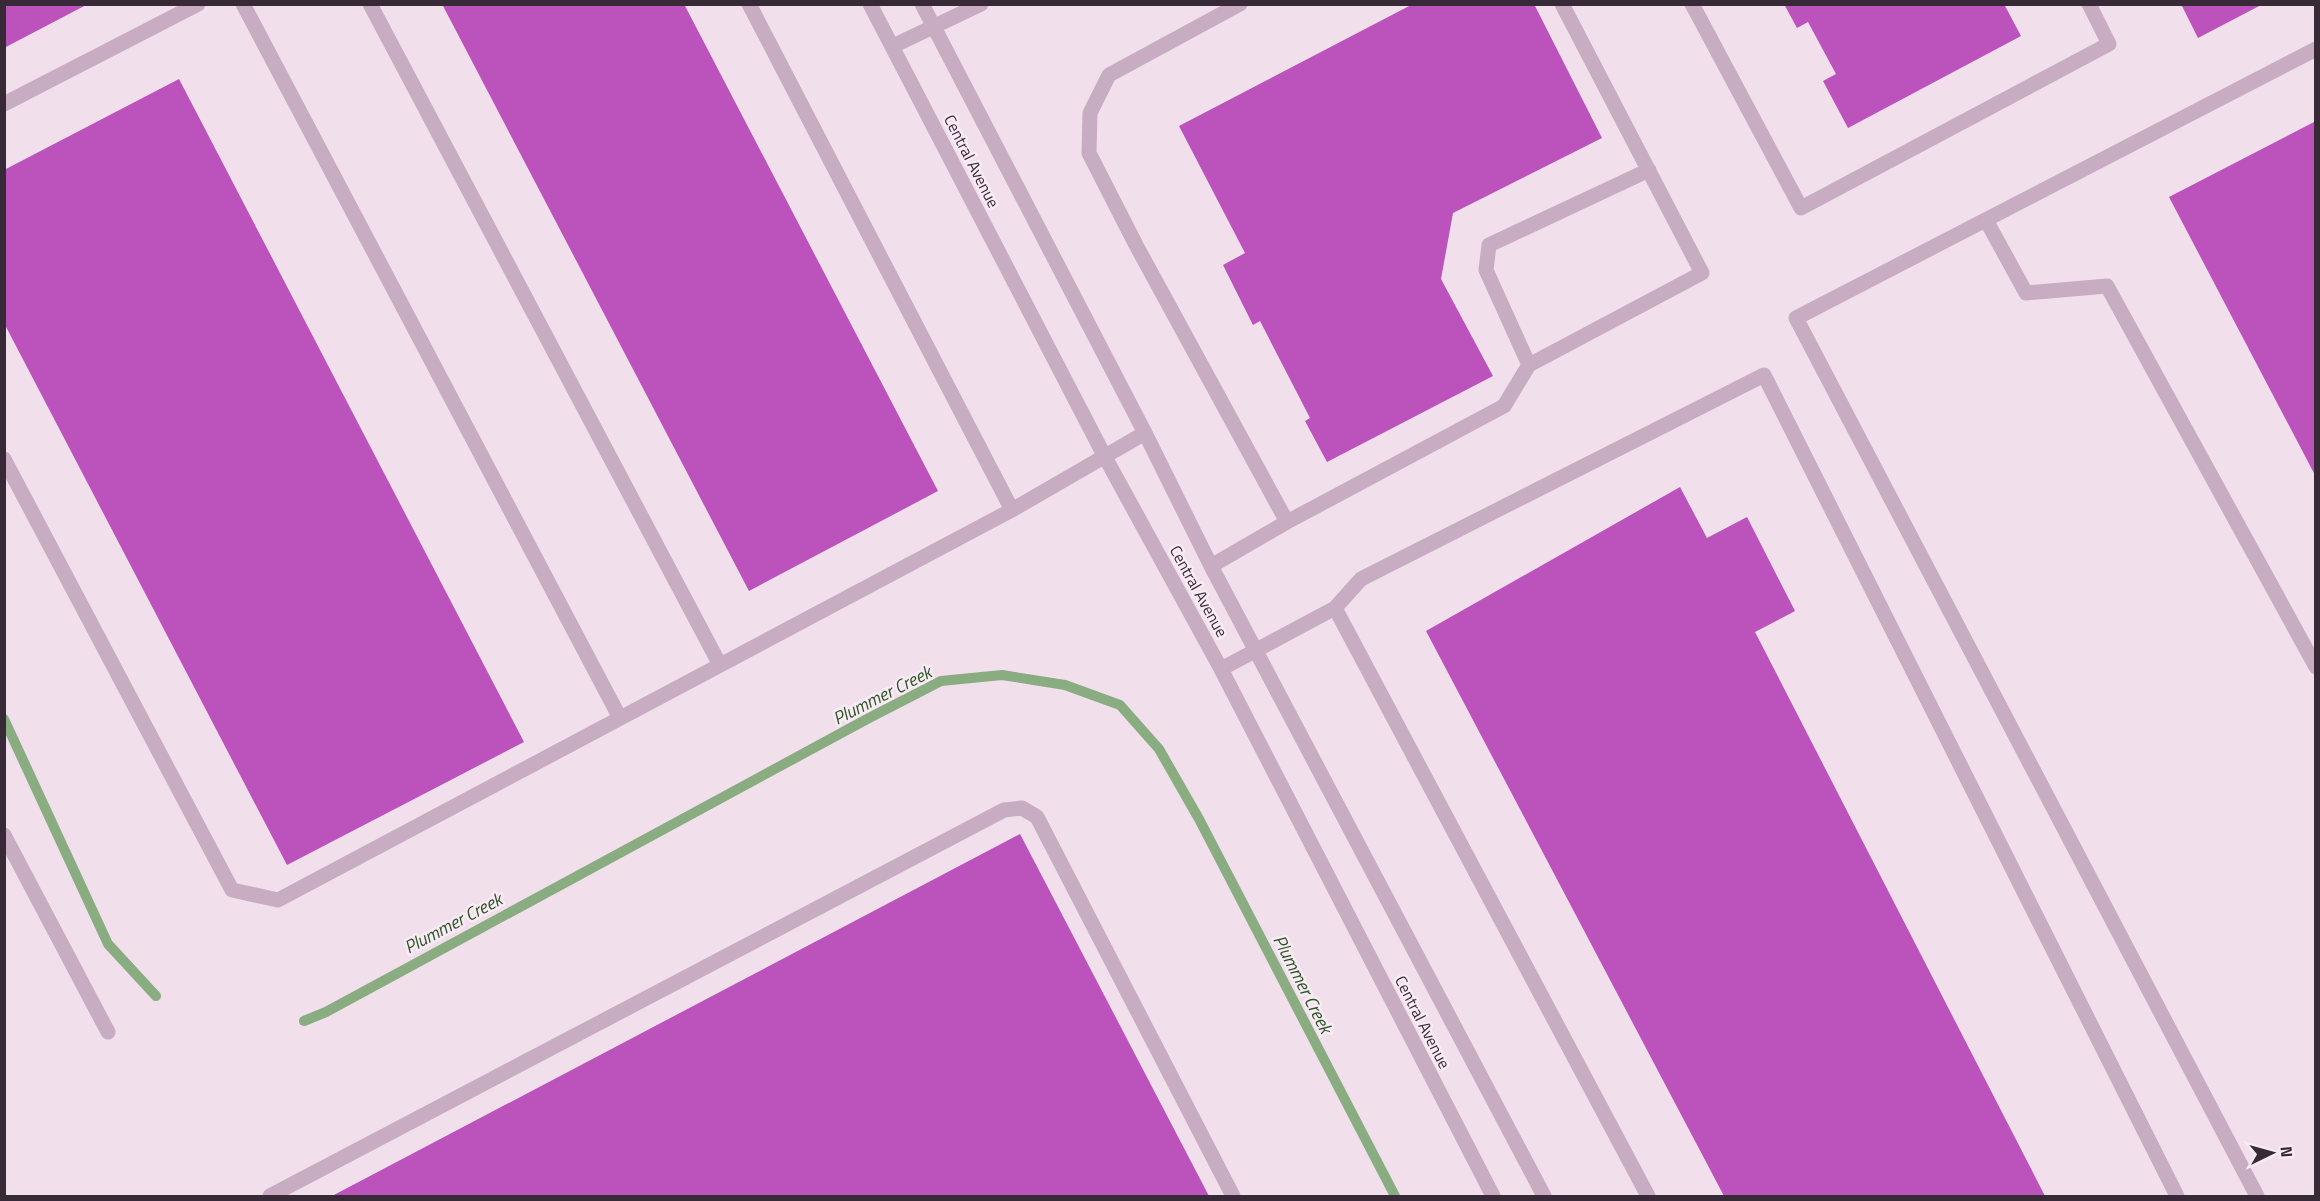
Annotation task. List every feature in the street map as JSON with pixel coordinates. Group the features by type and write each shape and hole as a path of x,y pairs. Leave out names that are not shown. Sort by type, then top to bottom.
{"street":[{"path":"4,104 198,4"},
{"path":"243,4 620,718"},
{"path":"370,4 720,665"},
{"path":"749,4 1012,510"},
{"name":"Central Avenue","path":"870,4 1105,457 1221,669 1492,1197"},
{"name":"Central Avenue","path":"922,4 1145,433 1211,566 1544,1197"},
{"path":"893,46 981,4"},
{"path":"1240,4 1109,75 1090,113 1089,153 1136,245 1287,522"},
{"path":"1211,566 1287,522 1504,406 1529,364 1702,273 1562,4"},
{"path":"1692,4 1801,208 2109,44 2089,4"},
{"path":"2257,1197 1796,318 2316,49"},
{"path":"1529,364 1486,270 1489,245 1648,170"},
{"path":"1986,220 2026,293 2107,286 2316,667"},
{"path":"1221,669 1335,608 1361,579 1764,375 2177,1197"},
{"path":"4,459 232,890 278,900 1012,510 1145,433"},
{"path":"1335,608 1647,1197"},
{"path":"270,1197 994,815 1004,810 1022,808 1037,817 1233,1197"},
{"path":"4,836 108,1032"}],"building":[{"path":"4,4 88,4 4,48"},
{"path":"442,4 684,4 938,491 749,591"},
{"path":"1413,4 1534,4 1602,138 1453,213 1441,279 1493,376 1327,462 1305,421 1310,418 1260,321 1253,325 1223,265 1245,253 1179,126"},
{"path":"1784,4 2004,4 2021,36 1848,128 1823,81 1836,74 1808,22 1797,28"},
{"path":"2181,4 2263,4 2198,38"},
{"path":"179,79 524,742 287,865 4,323 4,170"},
{"path":"2316,121 2316,477 2169,197"},
{"path":"1680,487 1707,538 1747,517 1795,611 1755,632 2045,1196 1724,1196 1426,631"},
{"path":"1020,834 1209,1196 332,1196"}],"waterway":[{"name":"Plummer Creek","path":"304,1021 326,1012 941,681 1002,675 1065,685 1120,705 1159,749 1199,819 1395,1196"},
{"name":"Plummer Creek","path":"4,719 108,944 156,996"}]}
